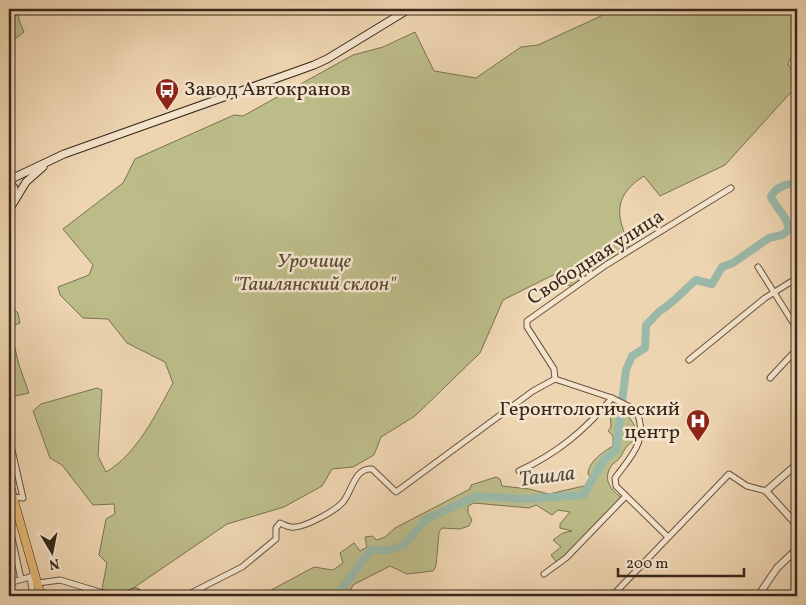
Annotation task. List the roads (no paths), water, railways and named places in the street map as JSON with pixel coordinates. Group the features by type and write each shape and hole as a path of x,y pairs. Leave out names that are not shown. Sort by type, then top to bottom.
{"main road":[{"path":"9,209 14,191 13,186 9,182 56,158 314,65 409,9"},
{"path":"9,209 26,182 56,158"},
{"path":"9,483 33,575 42,596"}],"street":[{"name":"Свободная улица","path":"555,379 554,369 527,327 527,321 606,265 731,188"},
{"path":"758,267 797,329"},
{"path":"689,360 710,341 773,293 797,278"},
{"path":"770,378 797,349"},
{"path":"185,596 242,567 276,539 276,528 280,523 290,527 302,526 334,509 343,502 356,478 367,469 372,469 396,492 533,391 555,379 612,398 636,410 642,434 636,450 615,478 616,486 625,497 668,537"},
{"path":"519,471 544,460 588,427 612,398"},
{"path":"9,437 23,498 12,497"},
{"path":"766,491 797,464"},
{"path":"612,596 729,474 747,486 766,491 797,525"},
{"path":"544,574 566,558 625,497"},
{"path":"9,524 21,579"},
{"path":"758,596 777,568 797,549"},
{"path":"9,583 33,575 33,596"},
{"path":"38,583 60,580 113,596"},
{"path":"117,596 136,592 144,596"}],"waterway":[{"name":"Ташла","path":"327,596 337,595 371,550 390,550 404,545 426,519 477,496 525,499 583,495 604,460 616,450 626,370 632,356 645,348 646,325 696,280 712,284 722,267 733,263 769,238 782,235 789,230 784,216 771,197 779,188 797,182"}],"place":[{"name":"Завод Автокранов","path":"167,111"},
{"name":"Геронтологический центр","path":"698,442"}],"park label":[{"name":"Урочище \"Ташлянский склон\"","path":"314,274"}]}
